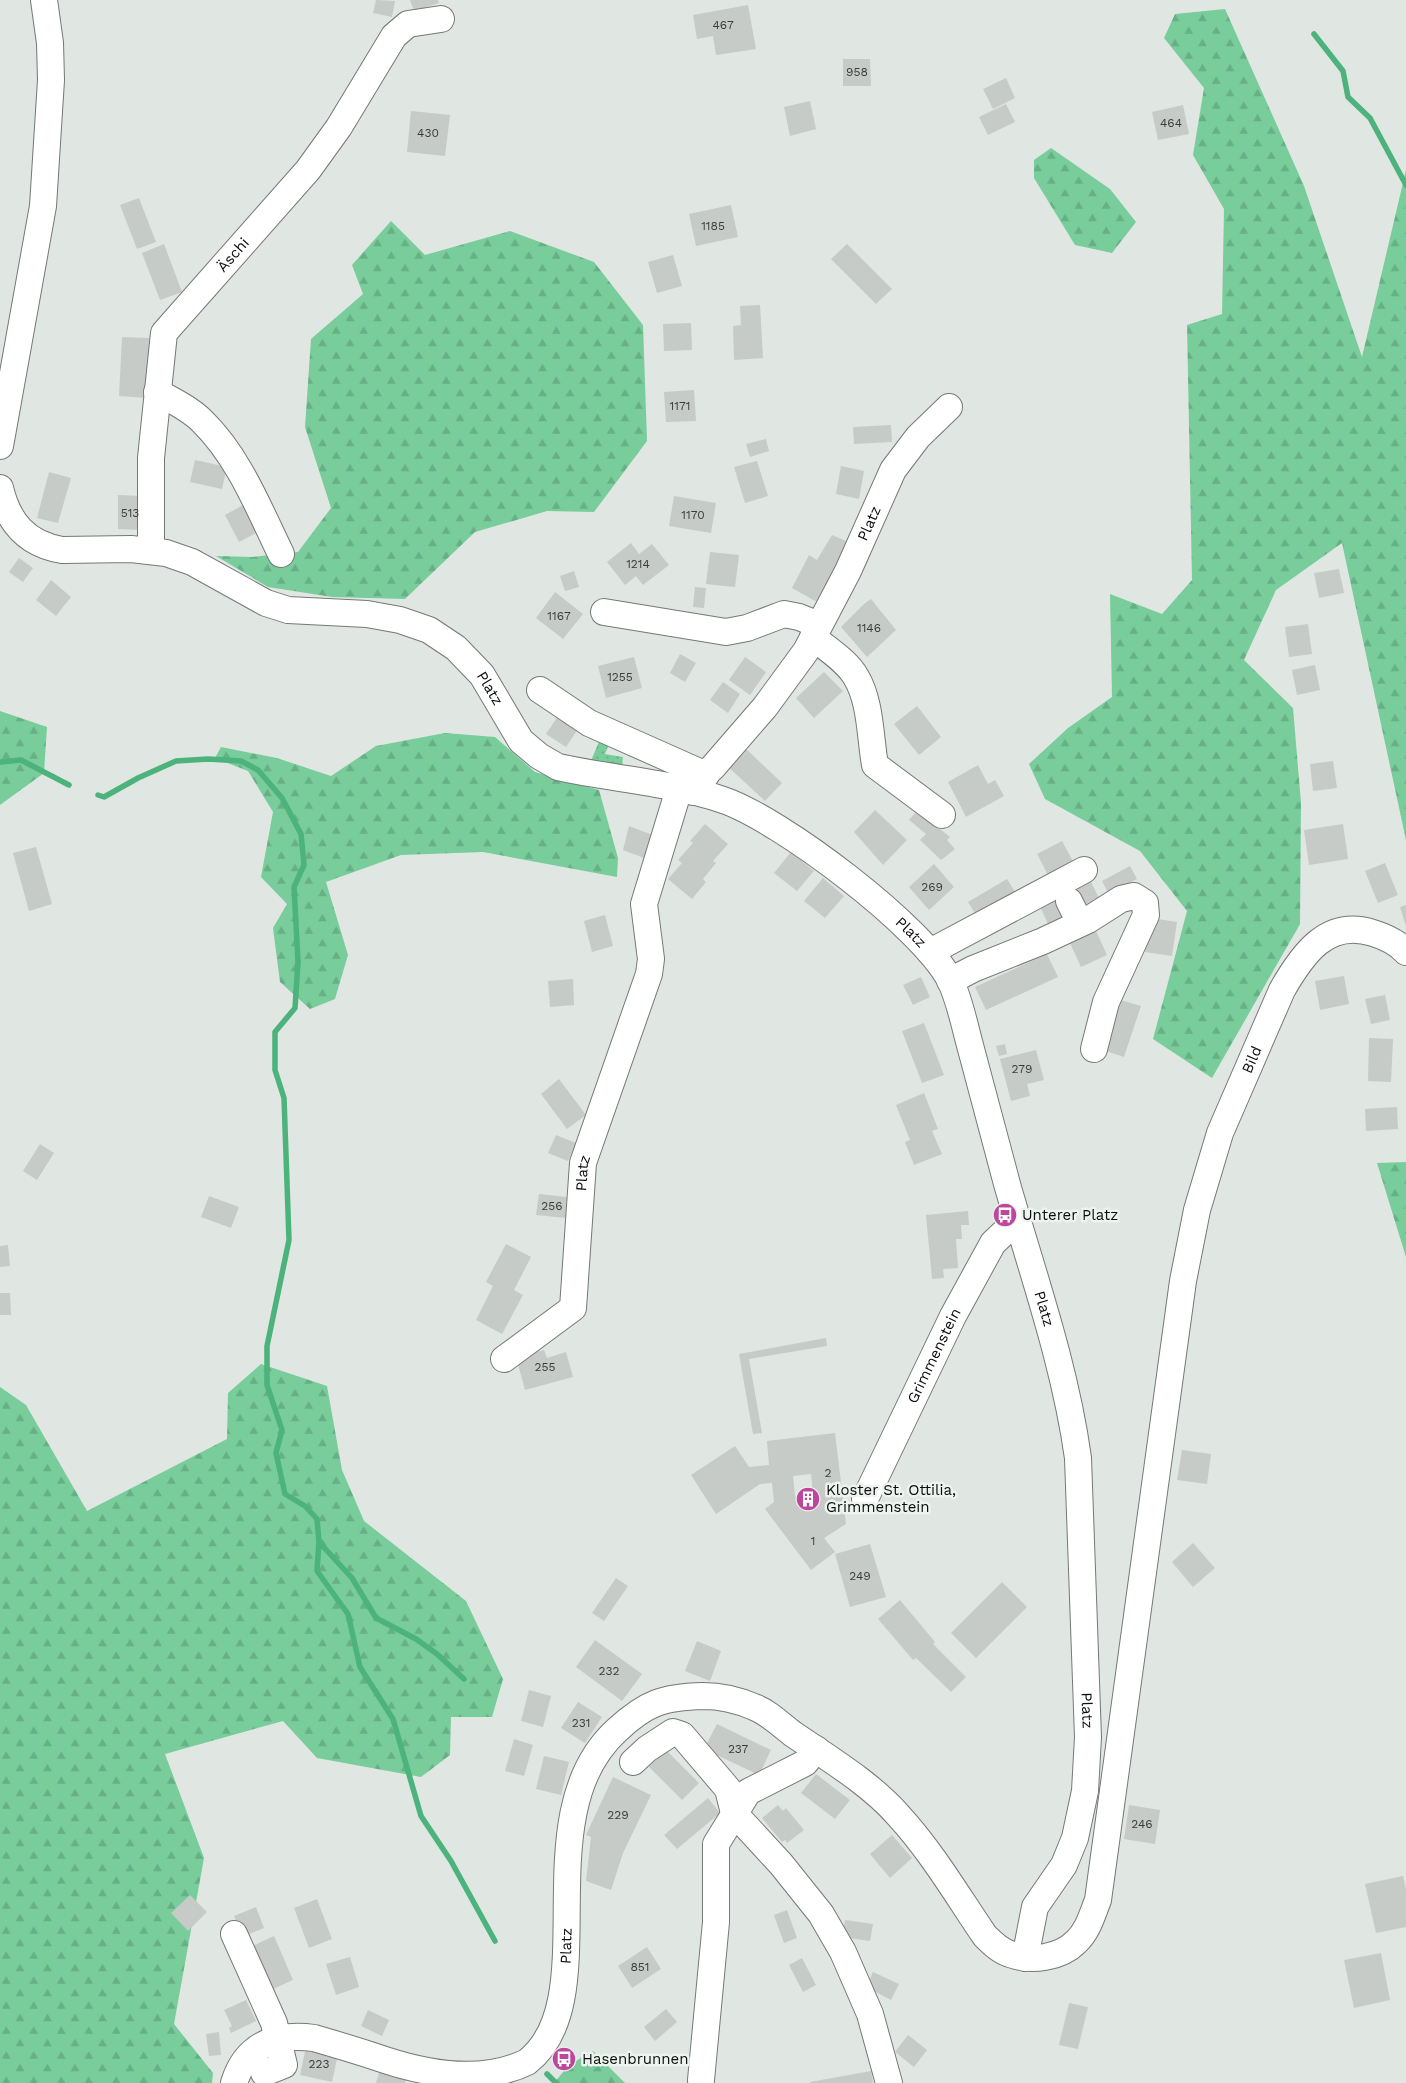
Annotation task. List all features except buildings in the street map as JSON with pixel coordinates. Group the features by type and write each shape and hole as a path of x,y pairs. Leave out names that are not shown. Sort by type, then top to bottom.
{"street":[{"path":"0,446 43,206 50,80 50,43 44,0"},
{"name":"Äschi","path":"152,550 151,458 164,333 308,170 338,127 394,36 408,24 441,19"},
{"path":"157,392 201,420 224,446 256,501 281,554"},
{"name":"Platz","path":"504,1359 573,1308 583,1163 649,974 651,959 644,904 692,785 765,707 806,651 848,571 893,470 918,438 949,407"},
{"path":"0,488 3,503 12,521 37,543 62,550 152,550"},
{"name":"Platz","path":"152,550 192,562 266,603 288,610 367,614 400,620 429,630 456,648 482,675 520,741 539,756 564,768 692,785 752,813 833,867 908,929 930,952 950,981 964,1023 1018,1223 1057,1355 1073,1418 1078,1458 1088,1737 1085,1791 1075,1838 1064,1865 1035,1907 1025,1958"},
{"path":"604,612 726,632 747,628 784,614 799,617 816,631 856,676 865,700 875,765 942,815"},
{"path":"540,690 589,723 692,785"},
{"path":"930,952 1084,870"},
{"path":"950,981 973,969 1043,941 1075,912 1134,896 1145,904 1146,915 1106,1002 1094,1049"},
{"name":"Bild","path":"1183,1280 1197,1210 1220,1133 1264,1028 1294,969 1305,954 1318,942 1343,930 1364,930 1387,937 1406,952"},
{"name":"Grimmenstein","path":"865,1500 953,1316 993,1243 1011,1226 1018,1223"},
{"name":"Platz","path":"234,2083 241,2065 247,2057 264,2044 296,2036 314,2038 433,2076 453,2080 482,2079 508,2073 526,2063 541,2048 551,2032 558,2014 565,1959 566,1872 571,1818 583,1778 603,1742 636,1713 656,1702 677,1697 718,1696 756,1707 865,1785 896,1812 921,1841 985,1936 997,1947 1009,1954 1025,1958 1043,1957 1065,1950 1077,1941 1088,1925 1098,1900 1183,1280"},
{"path":"633,1762 673,1732 682,1735 728,1789 734,1813 782,1864 821,1914 838,1945 870,2014 889,2083"},
{"path":"701,2080 716,1922 716,1844 748,1792 805,1763 816,1749"},
{"path":"234,1934 270,2015 284,2065 264,2073"}],"green space":[{"path":"1225,9 1304,186 1362,357 1406,170 1406,840 1342,543 1276,590 1244,660 1293,708 1301,803 1300,924 1212,1078 1153,1039 1187,911 1140,851 1045,799 1029,764 1068,728 1112,697 1110,594 1162,614 1192,580 1187,325 1222,314 1224,209 1193,155 1204,88 1164,38 1175,14"},
{"path":"1051,148 1110,189 1136,222 1112,253 1075,245 1034,178 1034,160"},
{"path":"391,221 425,255 510,231 594,262 643,325 647,441 594,512 547,511 475,532 405,599 332,597 268,587 216,556 252,557 298,552 331,508 305,427 311,339 363,294 352,265"},
{"path":"0,711 47,727 44,773 0,805"},
{"path":"445,733 495,737 535,772 599,790 618,858 617,877 483,852 401,855 326,882 348,955 335,999 310,1009 280,982 273,928 287,904 261,877 273,812 248,771 215,758 221,747 277,758 331,776 376,746"},
{"path":"602,734 611,739 605,754 623,757 622,766 591,761"},
{"path":"1406,1162 1406,1257 1377,1163"},
{"path":"261,1364 327,1386 342,1470 364,1521 466,1601 503,1679 492,1717 451,1717 450,1755 421,1777 317,1758 283,1721 165,1754 204,1858 174,2024 213,2073 212,2083 0,2083 0,1387 26,1405 87,1511 227,1439 228,1393"},
{"path":"593,2051 625,2083 554,2083 569,2065"}],"waterway":[{"path":"1314,34 1343,71 1348,97 1370,118 1406,185"},
{"path":"98,795 104,797 138,778 176,761 208,759 241,761 258,770 282,798 301,834 304,865 294,887 298,962 295,1008 275,1032 275,1070 284,1098 289,1240 267,1346 267,1385 282,1430 276,1453 285,1494 305,1506 317,1519 319,1542 352,1578 376,1618 416,1639 437,1654 464,1679"},
{"path":"0,762 21,760 69,785"},
{"path":"319,1542 317,1571 348,1614 360,1667 393,1719 421,1816 451,1861 495,1941"},
{"path":"547,2074 556,2083"}],"place":[{"name":"Unterer Platz","path":"1005,1215"},
{"name":"Kloster St. Ottilia, Grimmenstein","path":"808,1499"},
{"name":"Hasenbrunnen","path":"564,2059"}]}
